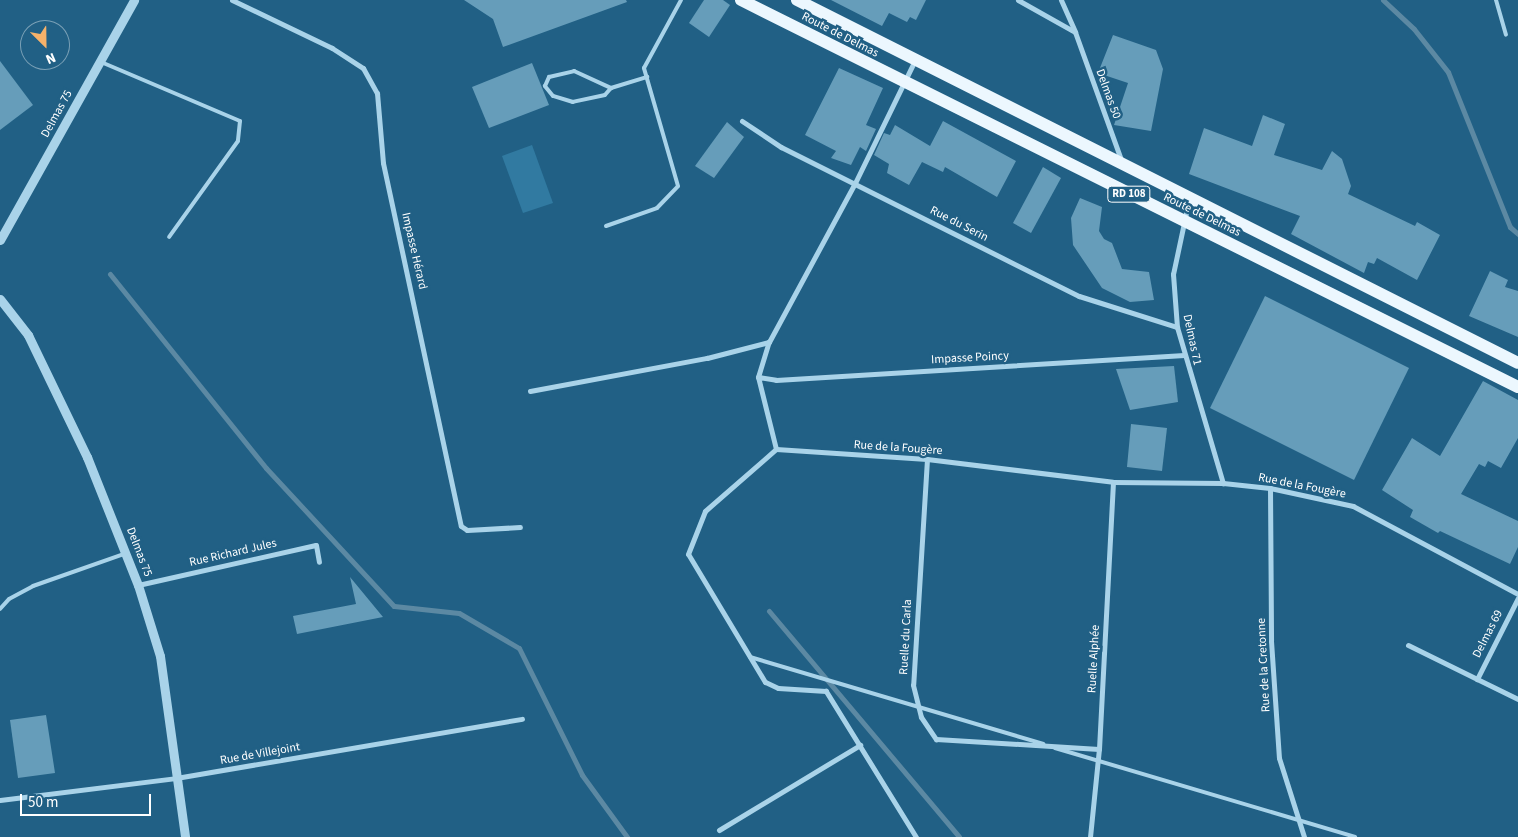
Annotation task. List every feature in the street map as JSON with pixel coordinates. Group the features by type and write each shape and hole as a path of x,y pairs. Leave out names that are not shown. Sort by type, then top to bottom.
{"main road":[{"name":"Route de Delmas","path":"741,0 904,84 1518,387"},
{"name":"Route de Delmas","path":"797,0 1518,362"}],"street":[{"name":"Delmas 75","path":"0,240 134,0"},
{"name":"Impasse Hérard","path":"232,0 332,48 363,68 377,93 383,163 461,526 466,530 520,528"},
{"path":"1018,0 1075,32"},
{"name":"Delmas 50","path":"1061,0 1075,32 1122,163"},
{"path":"915,60 855,183 770,342 758,377 776,449 705,511 688,554 750,657 770,685 826,691 916,837"},
{"name":"Rue du Serin","path":"742,121 781,147 1079,296 1177,327"},
{"name":"Delmas 71","path":"1189,198 1173,274 1177,327 1223,483"},
{"name":"Delmas 75","path":"0,299 28,335 87,457 138,584 160,656 185,837"},
{"path":"530,391 706,358 770,342"},
{"name":"Impasse Poincy","path":"758,377 776,380 1184,356"},
{"name":"Rue de la Fougère","path":"776,449 927,459 1113,482 1223,483 1270,488 1353,506 1518,594"},
{"name":"Ruelle du Carla","path":"927,459 913,686 921,717 936,739 1099,749"},
{"name":"Ruelle Alphée","path":"1090,837 1099,749 1113,482"},
{"name":"Rue de la Cretonne","path":"1270,488 1271,641 1279,758 1304,837"},
{"name":"Rue Richard Jules","path":"138,584 316,545 319,562"},
{"name":"Delmas 69","path":"1477,679 1518,598"},
{"path":"1408,645 1518,699"},
{"name":"Rue de Villejoint","path":"0,800 176,778 522,719"},
{"path":"719,830 860,744"}],"lane":[{"path":"606,226 656,208 678,186 644,68 681,0"},
{"path":"1496,0 1506,35"},
{"path":"101,62 240,121 238,141 169,237"},
{"path":"611,88 574,71 549,77 545,86 553,96 573,102 590,101 605,96 611,88 647,77"},
{"path":"0,609 8,599 33,586 127,554"},
{"path":"750,657 1355,837"}],"shaded area":[{"path":"532,145 553,203 523,213 502,156"}],"building":[{"path":"464,0 626,0 627,2 503,47 493,19"},
{"path":"704,0 723,0 730,5 709,37 689,23"},
{"path":"831,0 926,0 916,20 910,17 907,22 889,13 882,26"},
{"path":"1113,35 1156,50 1163,69 1151,131 1114,125 1128,83 1098,73"},
{"path":"0,61 33,105 0,130"},
{"path":"532,63 549,105 489,128 472,87"},
{"path":"839,68 883,88 866,125 876,129 866,151 860,147 851,165 831,158 836,151 805,135"},
{"path":"1263,115 1285,124 1274,155 1322,170 1332,151 1342,159 1351,186 1348,194 1415,226 1417,222 1440,235 1417,280 1377,258 1374,264 1368,262 1364,273 1291,234 1300,216 1189,174 1204,128 1252,146"},
{"path":"943,121 1016,161 997,197 945,167 943,172 922,162 909,185 887,173 889,164 874,155 884,133 890,135 895,125 930,146"},
{"path":"727,122 744,137 714,178 695,166"},
{"path":"1043,167 1061,178 1031,233 1013,223"},
{"path":"1080,198 1102,207 1099,231 1104,239 1112,243 1122,269 1149,272 1154,300 1130,302 1102,288 1073,245 1071,218"},
{"path":"1490,271 1508,280 1505,287 1518,291 1518,337 1469,316"},
{"path":"1265,296 1409,368 1354,480 1210,408"},
{"path":"1174,366 1178,402 1130,410 1116,369"},
{"path":"1483,381 1518,400 1518,438 1501,468 1488,461 1485,467 1479,464 1461,494 1518,521 1518,547 1510,564 1440,531 1438,533 1410,517 1413,510 1382,490 1412,438 1440,456"},
{"path":"1131,424 1167,428 1162,471 1127,467"},
{"path":"350,577 383,617 297,634 293,616 356,604"},
{"path":"46,715 55,773 18,778 10,720"}],"waterway":[{"path":"1383,0 1414,29 1448,72 1510,227 1518,234"},
{"path":"110,274 266,468 394,606 459,613 519,648 582,775 627,837"},
{"path":"769,611 959,837"}]}
